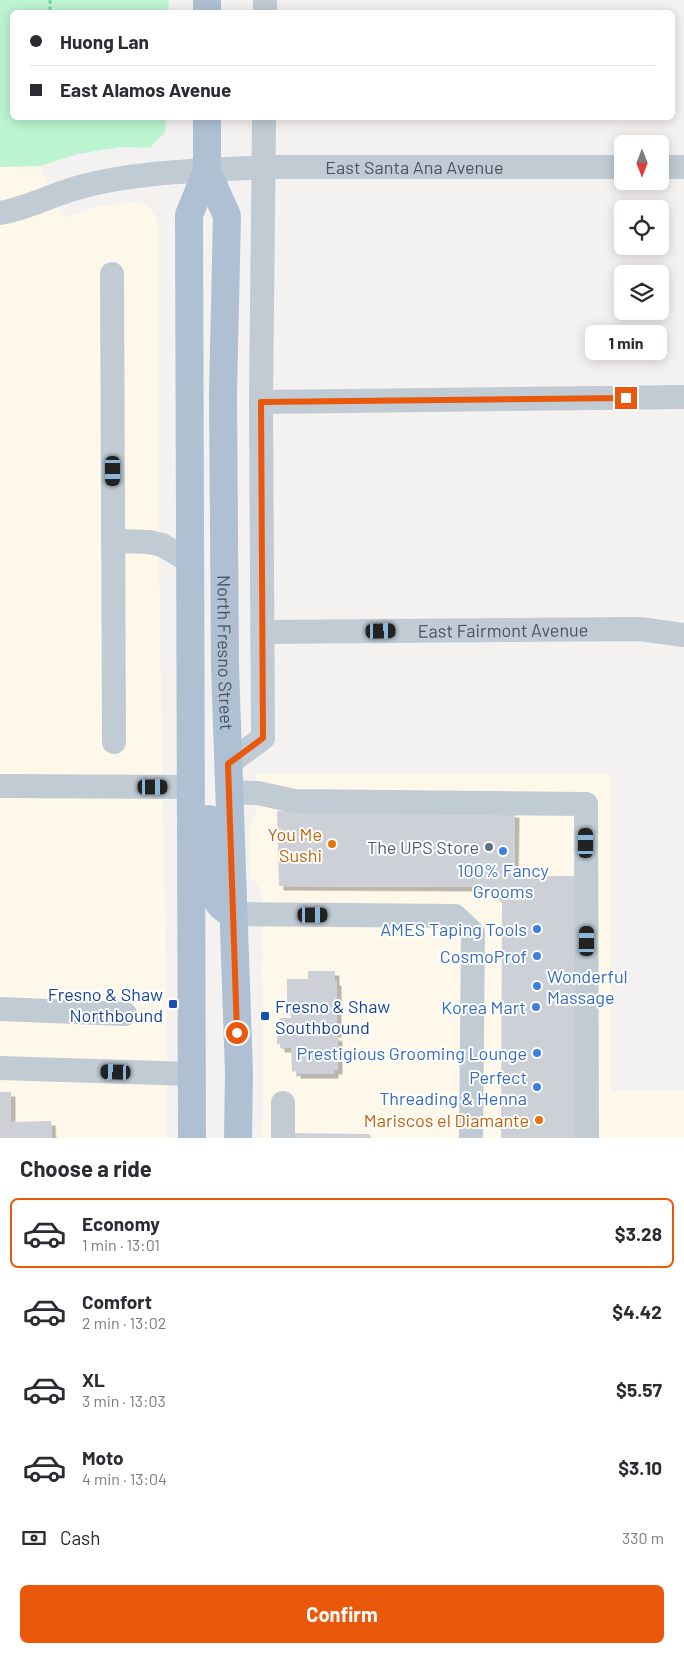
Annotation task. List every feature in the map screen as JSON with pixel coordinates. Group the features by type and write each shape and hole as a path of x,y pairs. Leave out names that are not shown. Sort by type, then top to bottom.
{"main road":[{"name":"North Fresno Street","path":"192,1138 189,215 207,171 207,120"},
{"name":"North Fresno Street","path":"207,171 227,216 223,393 225,668 239,1073 238,1138"},
{"path":"192,788 209,812 213,891 216,902 223,909 233,914"}],"street":[{"path":"228,764 263,738 261,402 264,120"},
{"name":"East Santa Ana Avenue","path":"0,213 43,201 82,186 122,178 207,171 263,167 614,167"},
{"path":"669,167 684,167"},
{"path":"112,274 114,742"},
{"path":"261,402 684,397"},
{"path":"113,541 149,542 162,546 189,561"},
{"name":"East Fairmont Avenue","path":"262,632 640,629 684,635"},
{"path":"0,786 192,788"},
{"path":"229,792 258,793 294,801 586,804 587,1138"},
{"path":"233,914 456,916 473,933 471,1138"},
{"path":"0,1009 125,1014"},
{"path":"0,1068 192,1074"},
{"path":"283,1103 283,1138"}],"shaded area":[{"path":"40,166 64,218 94,207 136,202 150,208 158,222 158,509 167,1138 0,1138 0,167"},
{"path":"256,774 611,774 611,1091 684,1091 684,1138 261,1138 263,1119 263,986 261,969 263,962 261,895 259,887 249,876 249,828 256,812"}],"green space":[{"path":"0,0 169,0 168,10 10,10 10,120 166,120 165,132 150,148 120,147 78,154 40,166 0,167"}],"building":[{"path":"277,811 515,813 514,876 577,876 578,1138 501,1138 502,903 487,887 279,886"},
{"path":"308,971 335,971 335,981 337,981 337,1033 324,1033 338,1037 338,1070 334,1070 334,1074 296,1074 296,1071 292,1072 291,1048 280,1048 280,1044 277,1044 277,1021 280,1021 280,1018 291,1018 290,1007 287,1007 287,979 308,979"},
{"path":"0,1092 11,1092 11,1122 51,1121 52,1138 0,1138"},
{"path":"288,1133 369,1134 372,1138 288,1138"}],"place":[{"name":"You Me Sushi","path":"332,844"},
{"name":"The UPS Store","path":"489,847"},
{"name":"100% Fancy Grooms","path":"503,851"},
{"name":"AMES Taping Tools","path":"537,929"},
{"name":"CosmoProf","path":"537,956"},
{"name":"Wonderful Massage","path":"537,986"},
{"name":"Fresno & Shaw Northbound","path":"173,1004"},
{"name":"Korea Mart","path":"536,1007"},
{"name":"Fresno & Shaw Southbound","path":"265,1016"},
{"name":"Prestigious Grooming Lounge","path":"537,1053"},
{"name":"Perfect Threading & Henna","path":"537,1087"},
{"name":"Mariscos el Diamante","path":"539,1120"}],"route":[{"path":"237,1033 228,764 263,738 261,402 626,398"}]}
